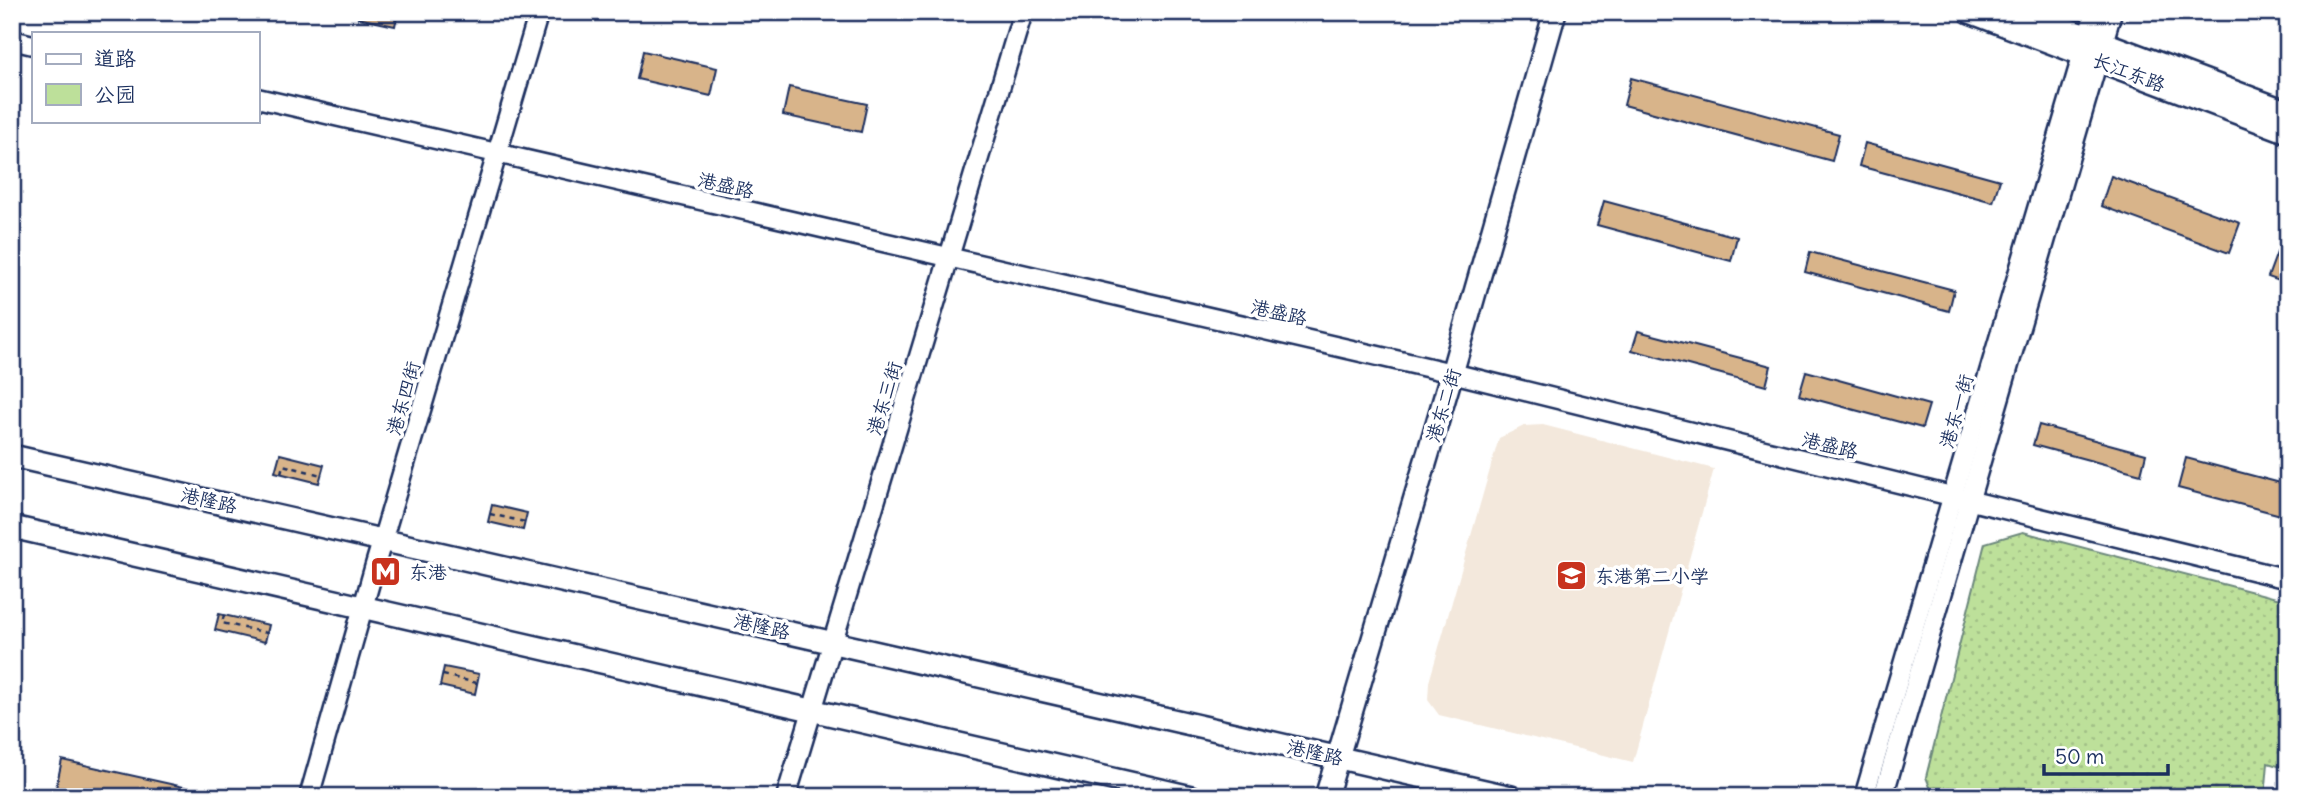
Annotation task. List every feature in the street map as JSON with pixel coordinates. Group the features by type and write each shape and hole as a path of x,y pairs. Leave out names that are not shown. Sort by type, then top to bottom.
{"main road":[{"name":"港东二街","path":"1326,797 1452,373 1555,12"},
{"name":"长江东路","path":"1970,12 2288,112"},
{"name":"长江东路","path":"2022,12 2093,49 2288,132"},
{"name":"港隆路","path":"12,456 1511,797"},
{"path":"12,527 1191,797"}],"street":[{"name":"港东四街","path":"309,797 539,12"},
{"name":"港东三街","path":"786,797 1023,12"},
{"path":"2093,49 2095,12"},
{"path":"2093,49 2112,12"},
{"path":"12,40 32,45"},
{"name":"港东一街","path":"1883,797 1961,499 2093,49"},
{"name":"港盛路","path":"259,98 1452,373 2288,579"},
{"name":"港东一街","path":"1864,797 1961,499"}],"path":[{"path":"281,473 283,465 321,475"},
{"path":"490,514 525,522"},
{"path":"224,615 222,623 267,634"},
{"path":"443,675 477,683"}],"shaded area":[{"name":"东港第二小学","path":"1543,425 1714,469 1633,762 1439,715 1428,700 1429,682 1499,438 1524,426"}],"green space":[{"path":"2023,532 2288,601 2288,769 2268,763 2265,797 1934,797 1926,777 1985,543"}],"building":[{"path":"359,12 398,12 395,26 358,18"},
{"path":"643,51 717,68 711,96 637,79"},
{"path":"1631,78 1839,134 1832,161 1624,105"},
{"path":"789,87 867,104 861,132 783,115"},
{"path":"1865,143 2000,180 1993,202 1859,166"},
{"path":"2111,176 2240,223 2229,253 2101,206"},
{"path":"1604,201 1737,237 1731,261 1597,225"},
{"path":"2288,228 2288,284 2268,277"},
{"path":"1810,252 1954,290 1949,311 1805,272"},
{"path":"1638,331 1771,366 1766,386 1632,350"},
{"path":"1806,371 1929,405 1922,428 1799,395"},
{"path":"2039,425 2146,454 2141,474 2033,445"},
{"path":"280,454 324,465 319,483 275,472"},
{"path":"2186,458 2288,485 2281,515 2178,488"},
{"path":"492,505 527,513 523,530 488,522"},
{"path":"219,614 269,625 265,642 215,630"},
{"path":"444,667 479,674 475,694 440,686"},
{"path":"62,760 202,791 202,797 94,797 56,788"}],"place":[{"name":"东港","path":"386,572"},
{"name":"东港第二小学","path":"1572,576"}]}
